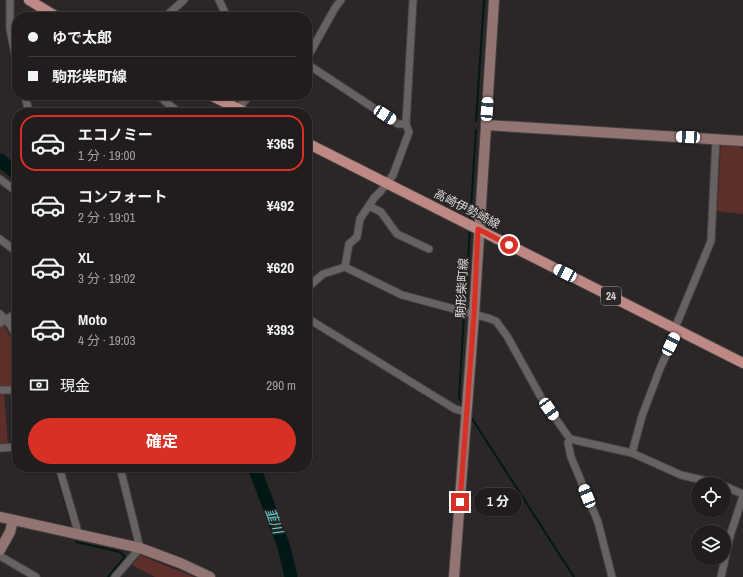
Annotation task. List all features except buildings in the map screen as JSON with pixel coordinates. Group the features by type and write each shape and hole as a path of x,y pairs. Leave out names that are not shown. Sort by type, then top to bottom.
{"main road":[{"path":"29,0 49,12"},
{"name":"駒形柴町線","path":"454,577 474,315 478,229 494,0"},
{"path":"219,100 232,108"},
{"path":"486,125 743,141"},
{"name":"高崎伊勢崎線","path":"312,146 743,363"},
{"path":"0,517 140,548 180,563 210,577"},
{"path":"0,550 10,532 13,520"}],"street":[{"path":"10,0 10,29 12,39"},
{"path":"171,12 184,0"},
{"path":"218,0 224,12"},
{"path":"312,49 341,0"},
{"path":"345,267 349,244 357,237 360,219 393,175 410,132 406,124 413,0"},
{"path":"312,67 398,124 406,124"},
{"path":"164,100 173,108"},
{"path":"632,453 642,416 711,241 716,139"},
{"path":"0,179 12,188"},
{"path":"369,206 381,212 397,234 429,249"},
{"path":"0,239 12,248"},
{"path":"312,284 323,274 345,267 402,295 496,321 507,336 542,399 570,439 632,453 680,475 691,478"},
{"path":"0,314 3,321 12,331"},
{"path":"3,321 12,316"},
{"path":"312,321 455,410 466,412"},
{"path":"0,390 12,390"},
{"path":"570,439 568,443 571,457 598,522 612,577"},
{"path":"0,448 12,447"},
{"path":"60,472 78,534"},
{"path":"115,577 140,548 121,472"},
{"path":"721,577 730,536 743,495 731,489"},
{"path":"0,556 36,577"}],"shaded area":[{"path":"721,144 738,145 743,150 743,214 717,211"},
{"path":"4,325 12,340 12,386 0,386 0,327"},
{"path":"0,393 4,393 8,445 0,445"},
{"path":"140,555 194,577 155,577 132,565"}],"waterway":[{"path":"476,121 484,0"},
{"path":"470,222 476,130"},
{"name":"韮川","path":"0,160 12,170"},
{"path":"465,310 470,228"},
{"path":"463,404 459,398 464,314"},
{"path":"471,417 574,577"},
{"path":"56,472 71,522"},
{"name":"韮川","path":"256,472 284,547 291,577"},
{"path":"76,542 120,552 125,557 108,577"}],"route":[{"path":"460,502 474,315 478,229 509,245"}]}
